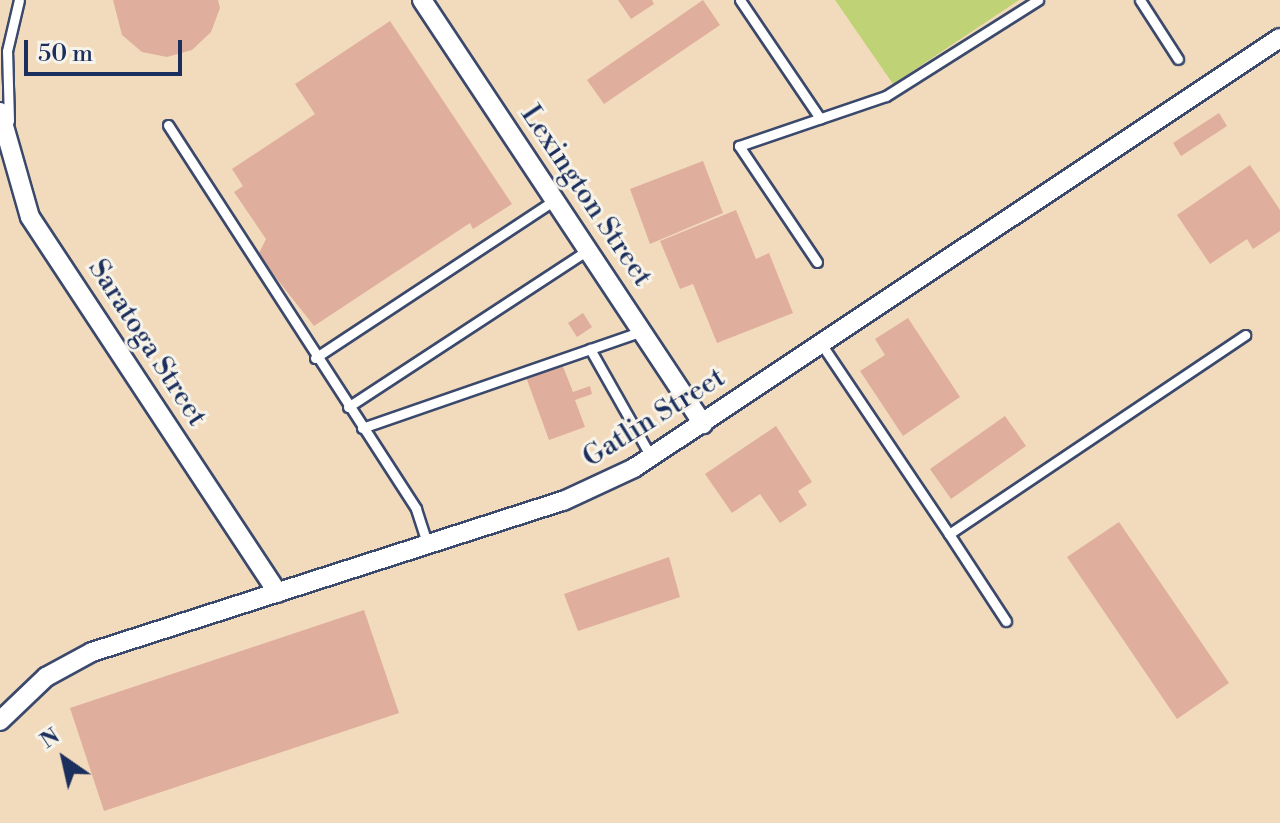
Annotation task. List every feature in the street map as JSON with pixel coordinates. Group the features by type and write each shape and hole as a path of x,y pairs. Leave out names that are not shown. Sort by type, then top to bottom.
{"street":[{"name":"Lexington Street","path":"422,0 703,424"},
{"name":"Gatlin Street","path":"0,721 70,662 563,501 651,457 1280,38"},
{"name":"Saratoga Street","path":"0,112 9,136 14,177 30,217 278,593"}],"lane":[{"path":"9,136 7,51 19,0"},
{"path":"740,0 820,118"},
{"path":"817,262 739,146 886,96 1038,0"},
{"path":"1140,0 1178,59"},
{"path":"168,125 315,358 416,509 428,546"},
{"path":"315,358 555,200"},
{"path":"348,407 588,250"},
{"path":"362,428 642,331"},
{"path":"949,534 1245,335"},
{"path":"822,345 1006,621"},
{"path":"590,349 651,457"}],"green space":[{"path":"835,0 1019,0 893,84"}],"building":[{"path":"113,0 218,0 220,8 211,32 192,50 167,57 142,52 122,35"},
{"path":"618,0 652,0 654,4 631,19"},
{"path":"703,0 720,25 604,104 587,80"},
{"path":"390,21 512,204 473,229 470,223 314,326 258,255 266,239 234,192 243,186 232,169 315,114 295,84"},
{"path":"1219,113 1227,126 1181,156 1173,143"},
{"path":"703,161 723,213 650,244 630,189"},
{"path":"1250,165 1280,210 1280,231 1253,249 1247,239 1210,264 1177,215"},
{"path":"736,210 756,259 769,253 793,313 717,343 693,284 680,289 660,241"},
{"path":"583,313 592,327 577,337 568,323"},
{"path":"908,318 960,397 903,436 860,371 885,355 875,339"},
{"path":"562,364 573,392 590,386 592,394 575,400 585,427 549,440 526,377"},
{"path":"1005,416 1026,446 951,499 930,469"},
{"path":"776,426 812,482 798,491 807,505 780,523 760,494 732,513 705,474"},
{"path":"1119,522 1229,683 1177,719 1067,557"},
{"path":"669,557 680,597 578,631 564,594"},
{"path":"364,610 399,713 104,811 70,708"}]}
